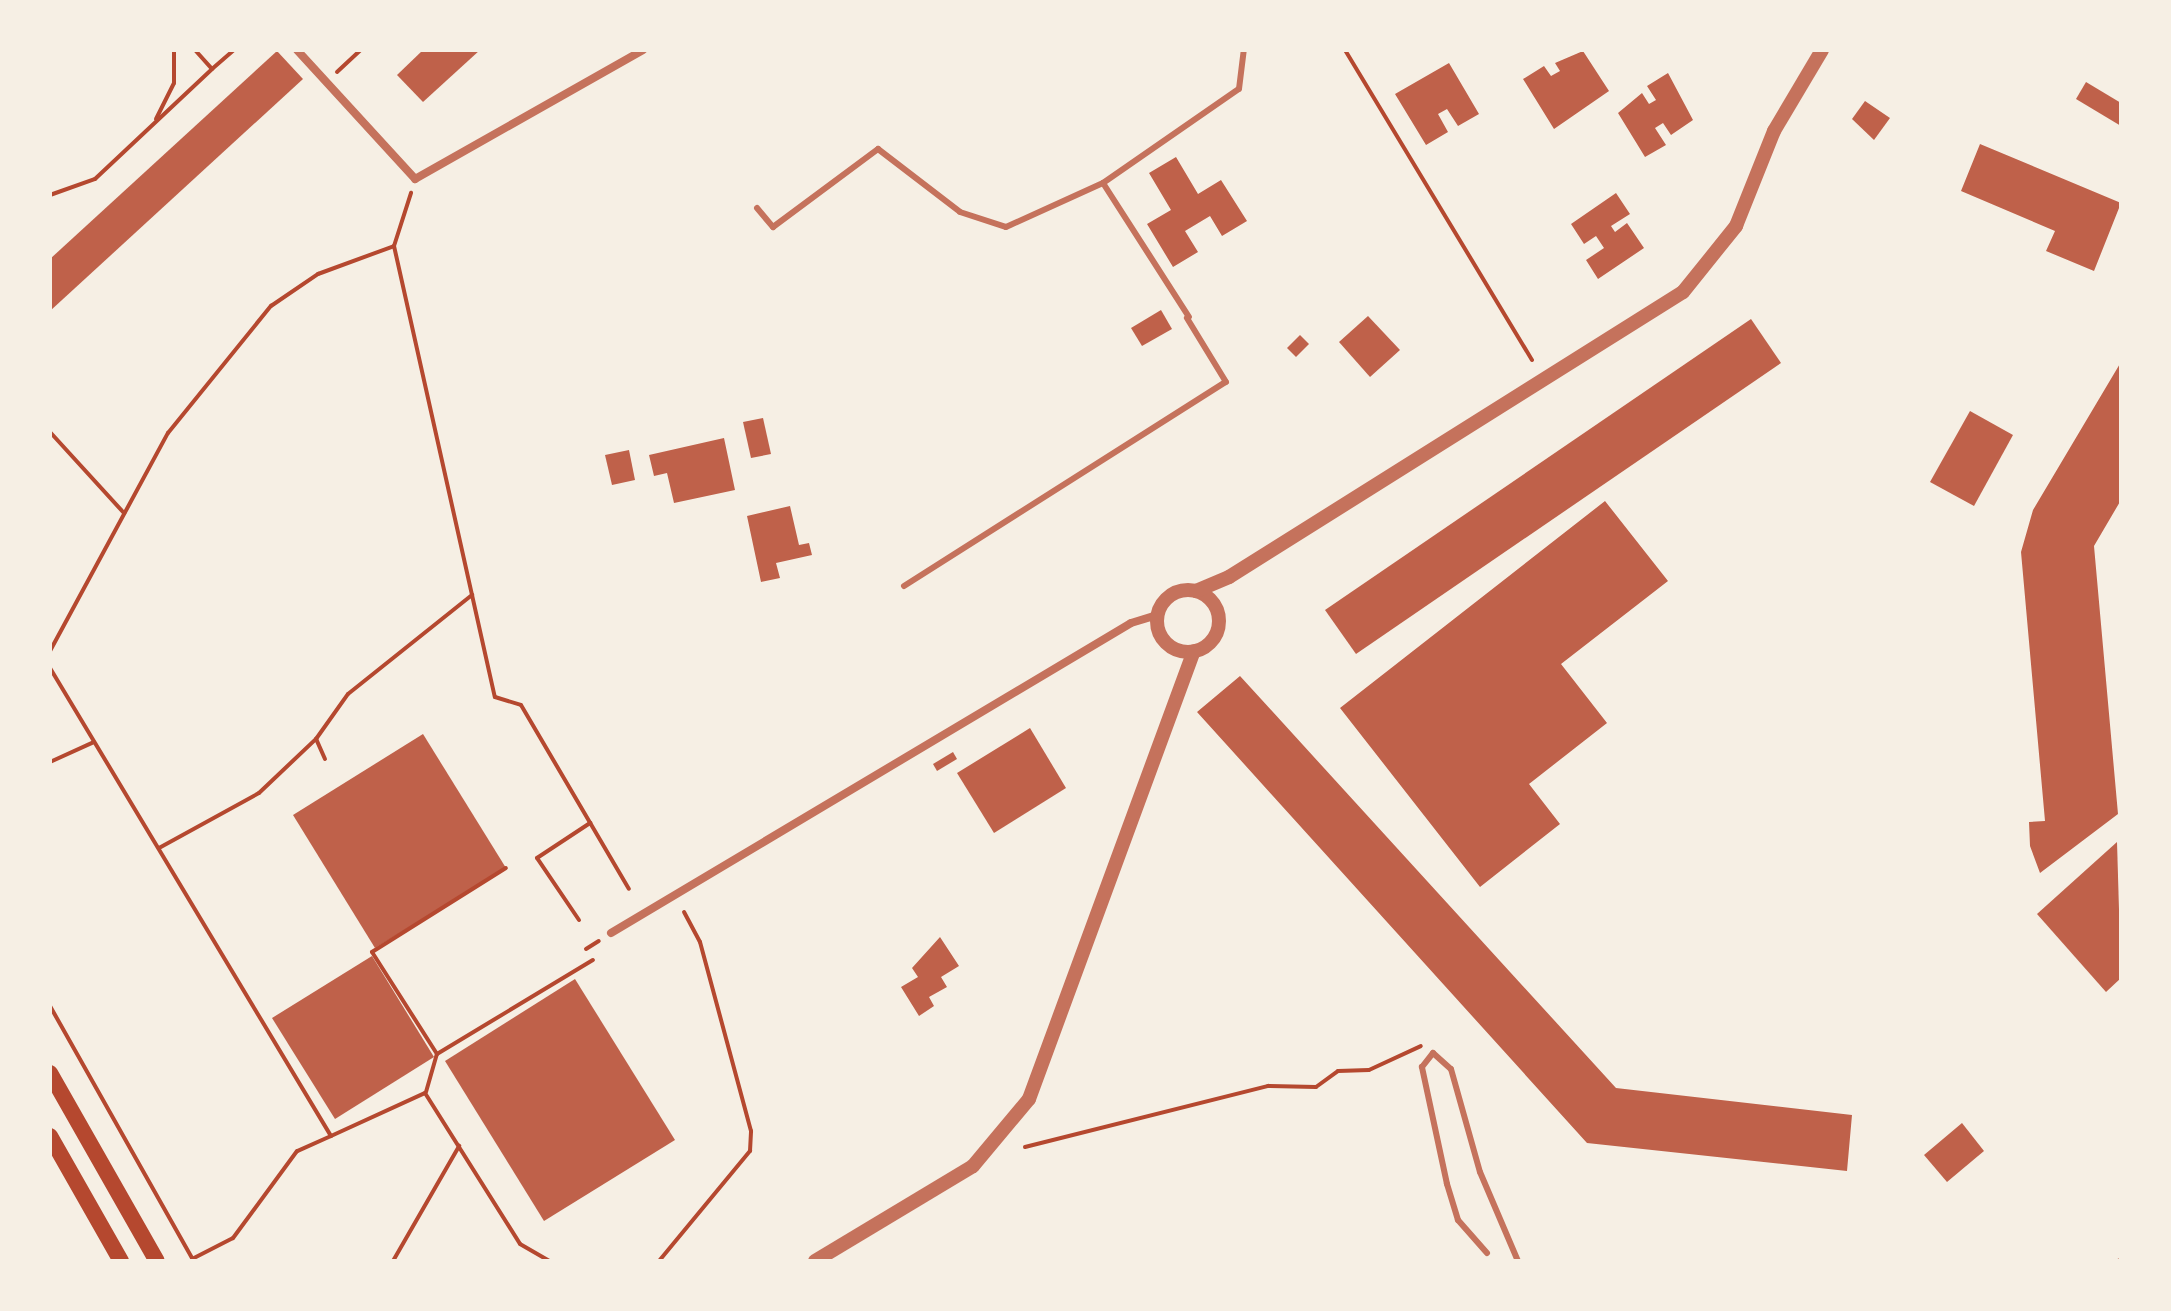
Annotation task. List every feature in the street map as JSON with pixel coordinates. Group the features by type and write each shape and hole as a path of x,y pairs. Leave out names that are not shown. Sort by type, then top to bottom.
{"main road":[{"path":"50,1073 157,1261"},
{"path":"50,1136 121,1261"}],"street":[{"path":"297,50 415,179 643,50"},
{"path":"611,933 1131,623 1157,615 1176,592 1196,591 1229,577 1683,292 1736,226 1774,131 1817,52"},
{"path":"815,1261 973,1166 1029,1099 1178,680 1194,651 1216,633 1214,604 1229,577"},
{"path":"1196,591 1214,604"},
{"path":"1157,615 1160,635 1174,649 1178,680"},
{"path":"1174,649 1194,651"}],"lane":[{"path":"757,208 778,225 878,149 960,212 1006,227 1103,183 1239,89 1244,50"},
{"path":"904,586 1226,382 1103,183"},
{"path":"1487,1253 1458,1220 1447,1184 1422,1067 1433,1053 1451,1069 1480,1172 1518,1261"}],"path":[{"path":"151,127 174,83 174,50"},
{"path":"195,50 212,69"},
{"path":"50,195 95,179 234,50"},
{"path":"327,82 361,50"},
{"path":"1345,50 1532,360"},
{"path":"415,179 394,246 495,697 521,705 629,889"},
{"path":"50,651 168,433 271,306 318,274 394,246"},
{"path":"50,432 124,513"},
{"path":"159,848 259,793 316,739 348,694 472,595"},
{"path":"50,668 331,1136"},
{"path":"316,739 325,759"},
{"path":"50,762 94,742"},
{"path":"579,920 537,858 590,823"},
{"path":"437,1054 372,952 506,868"},
{"path":"659,1261 750,1151 751,1131 700,942 684,912"},
{"path":"50,1006 193,1260 233,1238 297,1151 425,1093 437,1054 593,960"},
{"path":"1025,1147 1268,1086 1316,1087 1338,1071 1369,1070 1425,1045 1433,1053"},
{"path":"425,1093 520,1244 550,1261"},
{"path":"393,1261 459,1146"}],"building":[{"path":"423,50 480,50 423,102 397,75"},
{"path":"277,51 303,79 50,311 50,259"},
{"path":"1583,51 1609,91 1554,129 1523,79 1544,66 1551,76 1560,71 1555,63"},
{"path":"1449,63 1479,114 1458,126 1447,109 1438,114 1448,132 1426,145 1395,94"},
{"path":"1668,73 1693,120 1671,135 1663,123 1655,128 1666,145 1645,157 1618,113 1642,93 1649,104 1656,100 1647,86"},
{"path":"2086,82 2121,103 2121,126 2076,99"},
{"path":"1865,101 1890,118 1874,140 1852,119"},
{"path":"1980,144 2121,203 2094,271 2046,251 2055,231 1961,191"},
{"path":"1176,157 1198,194 1221,180 1247,221 1222,236 1210,216 1185,231 1198,252 1173,267 1147,224 1171,210 1149,173"},
{"path":"1616,193 1630,214 1611,226 1615,232 1627,223 1644,248 1598,279 1586,260 1604,248 1596,236 1584,244 1571,224"},
{"path":"1161,310 1172,329 1142,346 1131,328"},
{"path":"1368,316 1400,350 1370,377 1339,342"},
{"path":"1751,319 1781,363 1356,654 1325,610"},
{"path":"1300,335 1309,344 1296,357 1287,348"},
{"path":"2121,362 2121,500 2094,546 2118,814 2040,873 2030,846 2029,822 2045,821 2021,552 2033,510"},
{"path":"1970,411 2013,435 1974,506 1930,482"},
{"path":"763,418 771,454 751,458 743,422"},
{"path":"724,438 735,490 674,503 667,473 654,476 649,455"},
{"path":"629,450 635,480 612,485 605,455"},
{"path":"1605,501 1668,581 1561,664 1607,723 1529,784 1560,824 1480,887 1340,708"},
{"path":"790,506 799,545 809,543 812,555 776,563 780,578 761,582 747,516"},
{"path":"1240,676 1616,1088 1852,1115 1847,1171 1587,1143 1197,712"},
{"path":"1030,728 1066,788 994,833 957,773"},
{"path":"423,734 506,868 375,948 293,815"},
{"path":"953,752 957,759 937,771 933,764"},
{"path":"2117,842 2121,978 2106,992 2037,914"},
{"path":"940,937 959,966 941,977 947,987 929,997 934,1006 919,1016 901,987 918,977 912,968"},
{"path":"372,956 434,1057 335,1119 272,1018"},
{"path":"575,979 675,1140 544,1221 445,1061"},
{"path":"1962,1123 1984,1151 1947,1182 1924,1155"}]}
